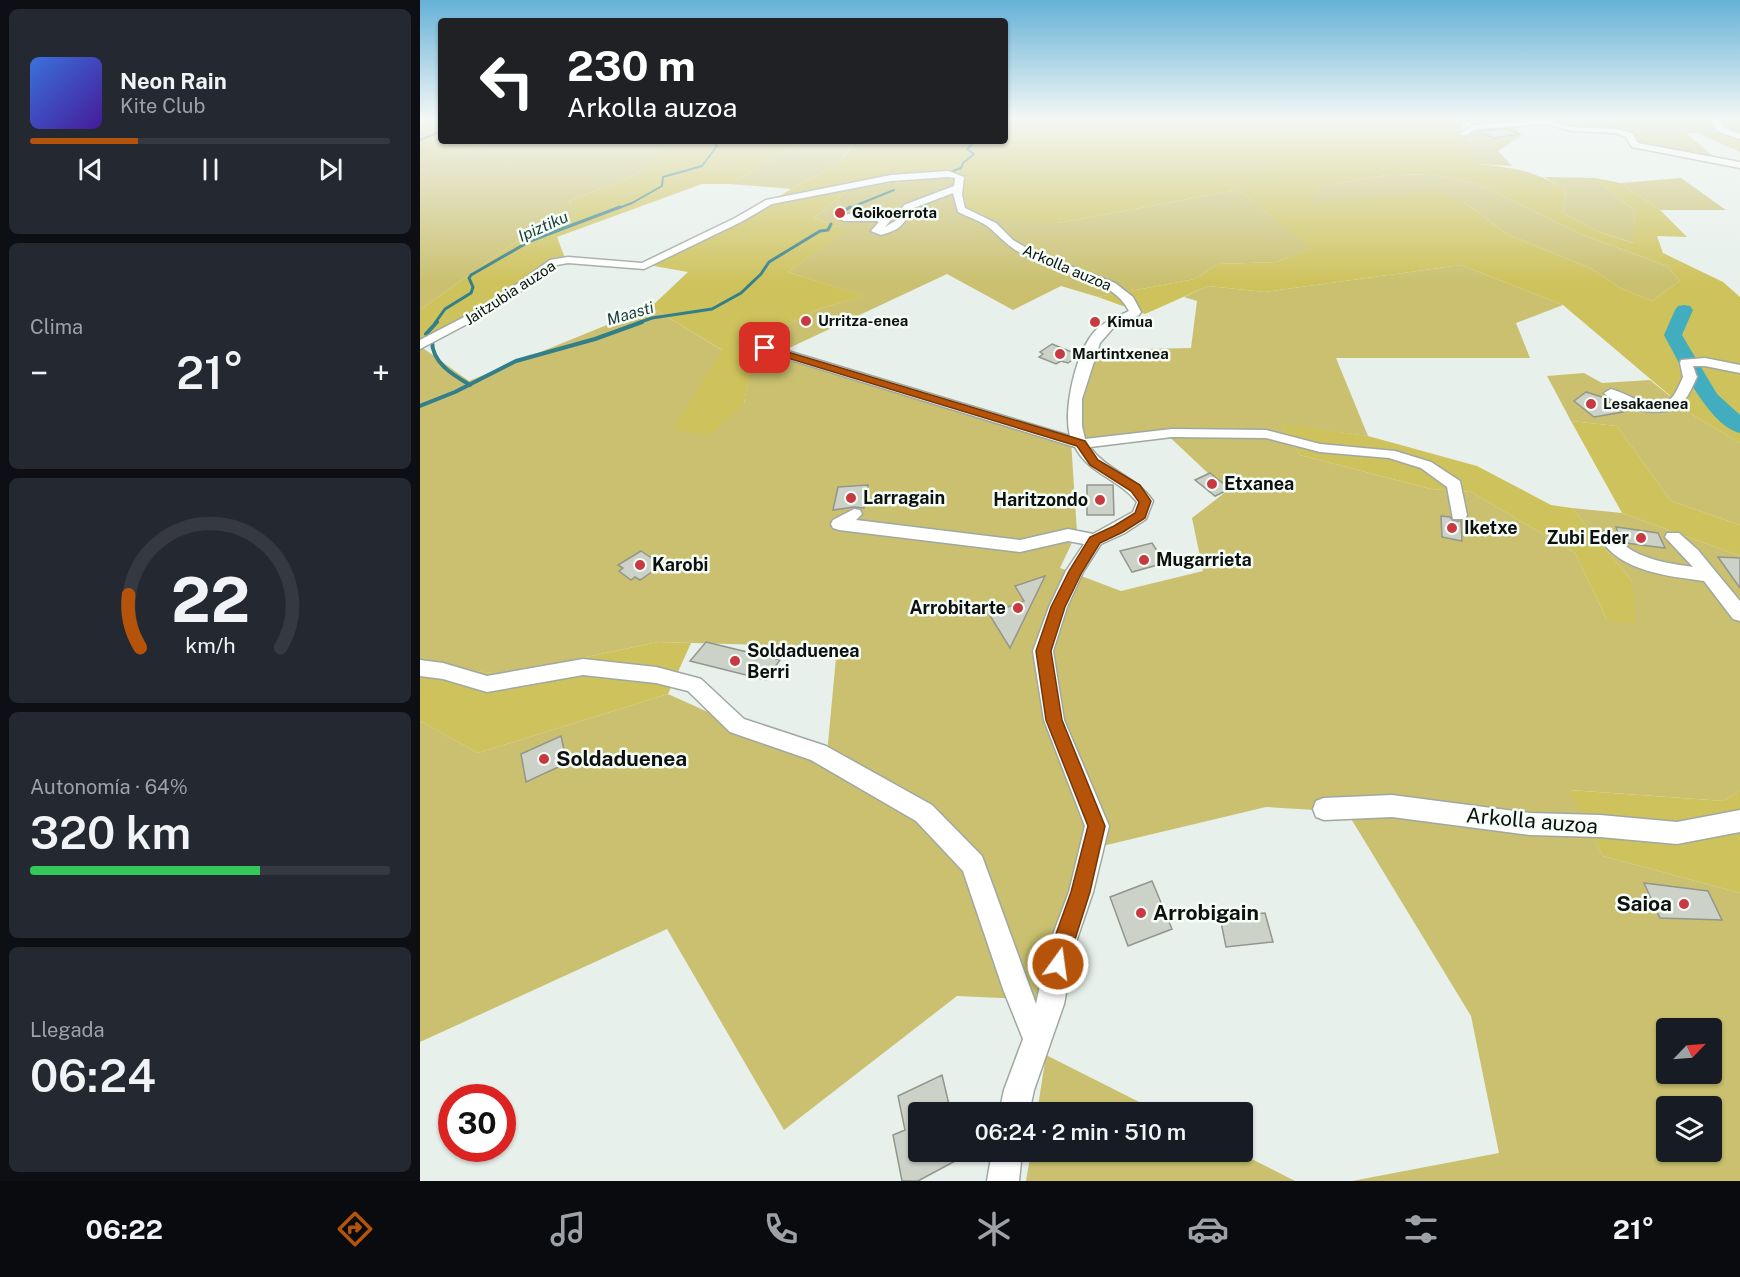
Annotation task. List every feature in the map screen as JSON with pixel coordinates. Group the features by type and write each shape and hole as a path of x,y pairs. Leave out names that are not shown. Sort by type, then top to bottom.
{"street":[{"name":"Arkolla auzoa","path":"769,202 891,178 954,174 960,177 957,188 961,210 993,225 1009,242 1029,254 1111,285 1129,299 1135,312 1111,324 1096,338 1073,402 1075,426 1081,444 1094,462 1135,488 1145,501 1140,516 1095,540"},
{"path":"843,218 862,216 880,218 885,221 876,231 881,232 902,221 905,209 910,204 934,198 957,188"},
{"name":"Jaitzubia auzoa","path":"420,345 495,305 554,262 568,260 644,266 738,220 769,202"},
{"path":"780,332 762,341 765,348 1081,444 1124,437 1228,432 1266,434 1320,448 1390,454 1426,465 1454,485 1459,515"},
{"path":"1611,393 1645,406 1662,408 1674,403 1681,396 1690,377 1686,363 1705,362 1740,369"},
{"path":"854,514 839,524 1020,546 1068,536 1095,540 1075,571 1058,607 1044,651 1054,720 1096,826 1081,892 1062,945 1050,1004 1018,1090 1016,1102"},
{"path":"1607,537 1612,546 1643,563 1710,576"},
{"path":"1672,537 1692,554 1740,614"},
{"path":"420,668 443,671 487,684 583,667 656,675 694,685 737,726 818,753 924,813 973,864 1016,989 1038,1040"},
{"name":"Arkolla auzoa","path":"1324,810 1392,806 1530,824 1600,826 1677,833 1740,821"},
{"path":"1003,1181 1006,1162"}],"shaded area":[{"path":"420,173 640,173 569,201 576,217 517,241 420,310"},
{"path":"640,173 748,173 730,184 702,184 557,237 565,258 484,317 420,345 420,310 517,241 575,217 569,201"},
{"path":"748,173 821,173 791,189 730,184"},
{"path":"821,173 1528,173 1566,189 1563,213 1599,232 1633,243 1635,211 1595,178 1621,183 1660,210 1687,237 1657,236 1663,253 1723,282 1740,297 1740,443 1693,415 1563,305 1461,265 1265,292 1208,286 1145,314 1098,297 1195,279 1217,264 1276,262 1311,248 1238,190 1058,223 962,216 952,177 852,187 814,218 847,230 788,272 864,296 819,309 756,341 744,403 710,435 673,429 722,350 651,307 688,272 648,265 730,227","holes":["1392,174 1434,175 1477,184 1583,235 1667,266 1680,281 1652,301 1620,288 1592,269 1507,234 1464,202 1439,191 1312,202 1318,187"]},
{"path":"1392,174 1434,175 1477,184 1583,235 1667,266 1680,281 1652,301 1620,288 1592,269 1507,234 1464,202 1356,200 1311,203 1318,187"},
{"path":"952,177 1058,223 1238,190 1312,248 1276,262 1217,264 1195,279 1098,297 1061,286 1013,310 947,274 787,349 884,384 1071,440 1094,350 1191,348 1197,301 1184,297 1208,286 1265,292 1461,265 1563,305 1516,323 1530,358 1336,358 1368,436 1282,425 1300,455 1431,489 1471,492 1575,553 1607,620 1632,581 1572,508 1622,513 1740,556 1740,790 1724,801 1570,790 1603,856 1740,893 1740,1181 1352,1181 1499,1153 1471,1016 1347,812 1266,807 1094,848 1046,1000 957,996 784,1130 667,929 420,1042 420,721 478,753 668,694 826,765 837,647 658,642 504,674 420,666 420,346 469,381 651,307 725,352 744,403 755,341 819,309 863,296 788,272 846,230 814,218 852,187","holes":["1161,429 1227,491 1192,518 1203,571 1121,591 1060,568 1077,532 1071,441"]},
{"path":"1544,177 1595,178 1635,211 1634,243 1599,232 1563,213 1566,189"},
{"path":"1681,178 1726,210 1660,210 1621,183"},
{"path":"1584,373 1602,383 1650,380 1693,415 1740,443 1740,525 1671,501 1617,426 1571,421 1547,376"},
{"path":"1571,421 1617,426 1671,501 1740,525 1740,556 1622,513"},
{"path":"1281,424 1368,436 1477,466 1551,505 1572,508 1632,581 1636,623 1607,620 1575,553 1471,492 1431,489 1300,455"},
{"path":"658,642 691,643 668,694 478,753 420,721 420,666 505,674"},
{"path":"1569,790 1724,801 1740,790 1740,893 1603,856"},
{"path":"1046,1055 1139,1102 1039,1102"},
{"path":"1253,1160 1295,1181 1026,1181 1029,1162 1253,1162"}],"building":[{"name":"Martintxenea","path":"1052,344 1079,355 1068,363 1061,361 1056,364 1039,357 1043,354 1040,352"},
{"name":"Lesakaenea","path":"1586,392 1602,397 1623,412 1594,417 1574,401"},
{"name":"Etxanea","path":"1210,473 1230,489 1215,496 1195,480"},
{"name":"Larragain","path":"868,485 864,508 833,510 838,487"},
{"name":"Haritzondo","path":"1087,485 1113,485 1114,515 1087,515"},
{"name":"Iketxe","path":"1441,516 1450,517 1453,521 1461,521 1462,541 1442,537"},
{"name":"Zubi Eder","path":"1616,527 1658,533 1665,548 1626,543 1620,538"},
{"name":"Mugarrieta","path":"1152,543 1165,563 1132,572 1120,551"},
{"name":"Karobi","path":"641,551 662,565 640,580 635,577 631,580 619,571 623,568 618,565"},
{"path":"1718,557 1740,558 1740,588"},
{"name":"Arrobitarte","path":"1045,576 1010,648 989,614 1024,601 1015,586"},
{"name":"Soldaduenea Berri","path":"706,642 780,660 766,680 690,661"},
{"name":"Soldaduenea","path":"561,736 567,763 526,782 521,754"},
{"name":"Arrobigain","path":"1152,881 1172,929 1128,946 1110,897"},
{"name":"Saioa","path":"1644,883 1708,891 1722,920 1660,918"},
{"path":"1265,913 1273,942 1226,947 1220,917"},
{"path":"942,1075 948,1102 908,1102 908,1162 953,1162 918,1181 902,1181 893,1135 905,1130 898,1096"}],"waterway":[{"name":"Ipiztiku","path":"616,209 662,186 663,177 677,173"},
{"name":"Maasti","path":"847,209 894,190"},
{"name":"Ipiztiku","path":"435,323 445,309 471,293 473,287 469,278 471,275 530,241 620,207"},
{"name":"Maasti","path":"638,323 652,318 712,309 741,293 761,274 769,262 820,231 828,230 831,224"},
{"path":"1684,310 1673,335 1709,397 1740,427"},
{"name":"Ipiztiku","path":"431,338 426,334 437,322"},
{"name":"Maasti","path":"469,385 516,361 595,339 642,322"},
{"name":"Ipiztiku","path":"432,341 436,356 445,368 469,385"},
{"name":"Maasti","path":"420,406 469,385"}],"place":[{"name":"Goikoerrota","path":"840,213"},
{"name":"Urritza-enea","path":"806,321"},
{"name":"Kimua","path":"1095,322"},
{"name":"Martintxenea","path":"1060,354"},
{"name":"Lesakaenea","path":"1591,404"},
{"name":"Etxanea","path":"1212,484"},
{"name":"Larragain","path":"851,498"},
{"name":"Haritzondo","path":"1100,500"},
{"name":"Iketxe","path":"1452,528"},
{"name":"Zubi Eder","path":"1641,538"},
{"name":"Mugarrieta","path":"1144,560"},
{"name":"Karobi","path":"640,565"},
{"name":"Arrobitarte","path":"1018,608"},
{"name":"Soldaduenea Berri","path":"735,661"},
{"name":"Soldaduenea","path":"544,759"},
{"name":"Saioa","path":"1684,904"},
{"name":"Arrobigain","path":"1141,913"}],"route":[{"path":"765,348 1081,444 1094,462 1135,488 1145,501 1140,516 1095,540 1075,571 1058,607 1044,651 1054,720 1096,826 1081,892 1062,945 1058,964"}]}
